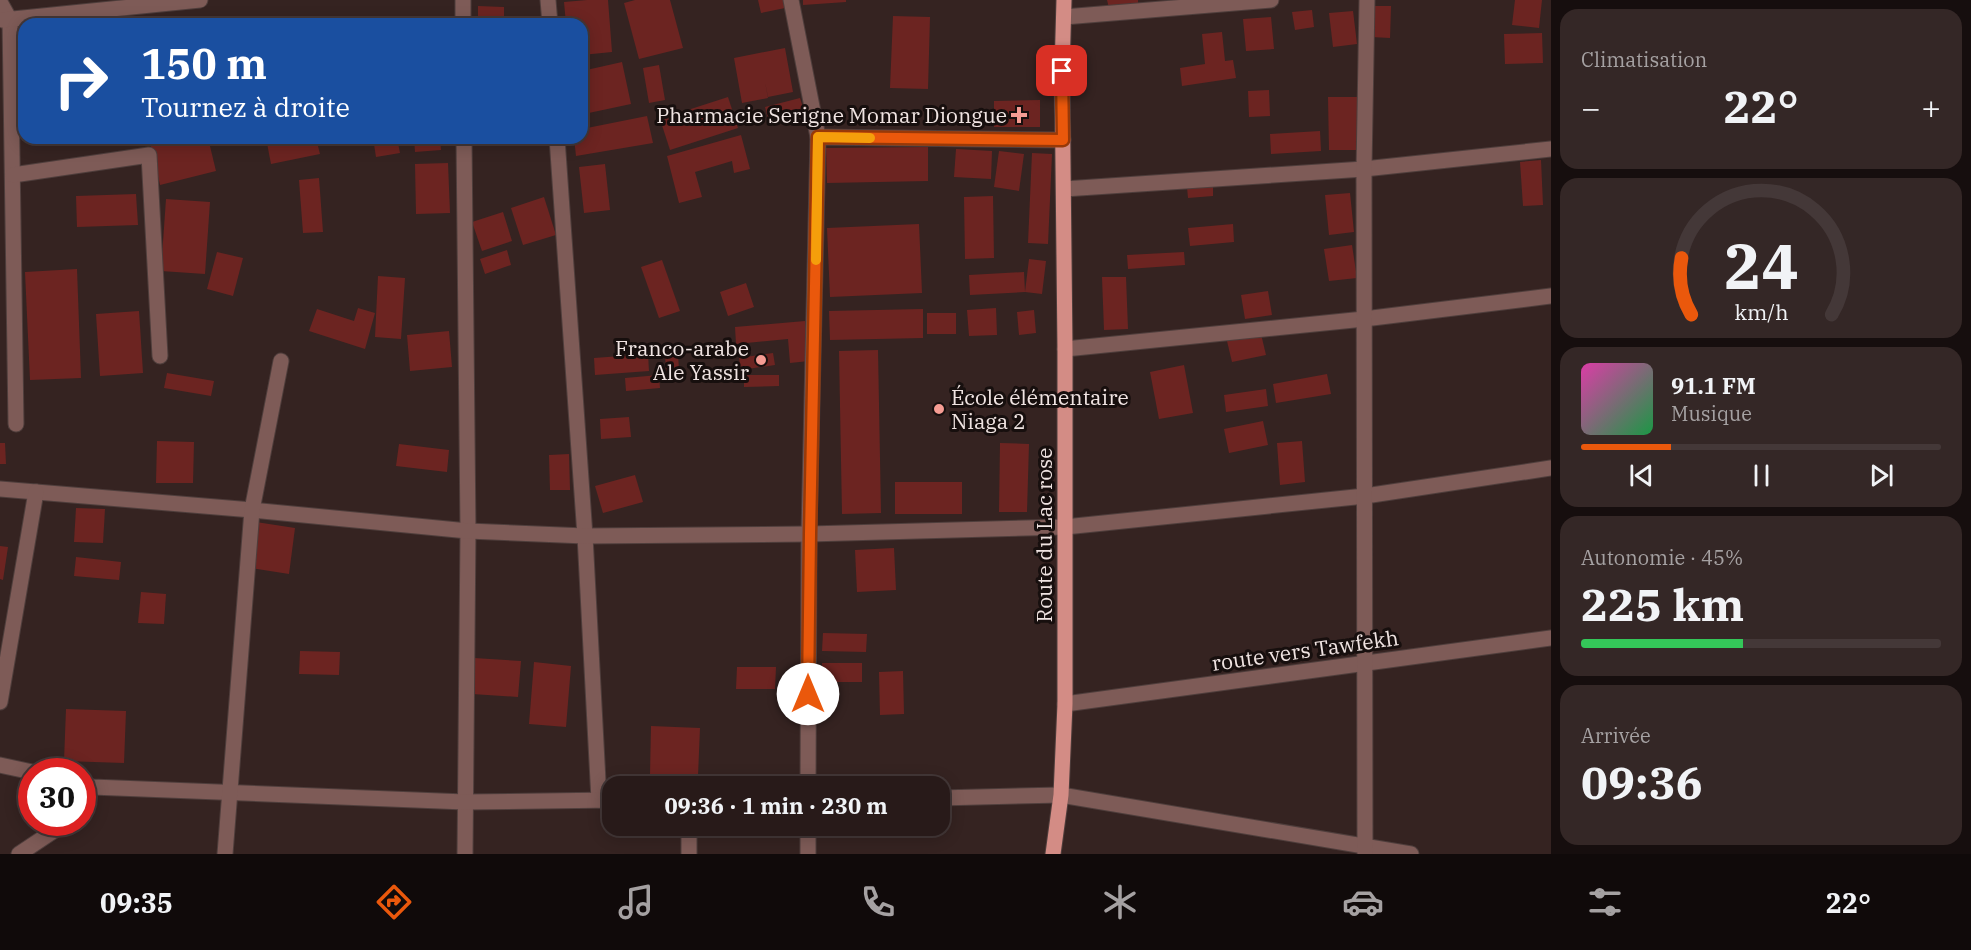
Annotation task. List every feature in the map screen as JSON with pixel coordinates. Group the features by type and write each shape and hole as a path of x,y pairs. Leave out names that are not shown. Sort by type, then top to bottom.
{"main road":[{"name":"Route du Lac rose","path":"1053,854 1061,795 1065,704 1064,0"}],"street":[{"path":"24,18 200,0"},
{"path":"463,0 463,18"},
{"path":"548,0 550,18"},
{"path":"791,0 818,137 810,534 808,776"},
{"path":"1064,17 1271,0"},
{"path":"1365,849 1364,170 1367,0"},
{"path":"0,2 5,20 6,145 13,175 16,424"},
{"path":"818,137 1063,140"},
{"path":"464,144 468,531 465,854"},
{"path":"557,144 603,776"},
{"path":"1064,189 1364,170 1551,148"},
{"path":"13,175 149,155 160,356"},
{"path":"1065,349 1364,320 1551,296"},
{"path":"225,854 252,510 282,361"},
{"path":"0,489 468,531 585,536 810,534 1065,528 1365,496 1551,468"},
{"path":"0,702 36,492"},
{"name":"route vers Tawfekh","path":"1065,704 1551,638"},
{"path":"0,765 18,769"},
{"path":"96,786 465,802 602,800"},
{"path":"950,798 1061,795 1365,849 1411,854"},
{"path":"19,854 46,836"},
{"path":"689,836 689,854"},
{"path":"808,836 808,854"}],"building":[{"path":"608,0 612,52 588,54 588,18 565,18 564,2"},
{"path":"635,0 670,0 683,48 639,59 624,3"},
{"path":"758,0 783,0 785,8 761,13"},
{"path":"803,0 846,0 846,2 803,5"},
{"path":"1107,0 1138,0 1138,3 1109,8"},
{"path":"1515,0 1542,0 1539,28 1512,25"},
{"path":"478,6 504,7 504,18 478,18"},
{"path":"1372,6 1391,6 1390,38 1371,37"},
{"path":"1312,10 1314,27 1295,30 1292,12"},
{"path":"1353,11 1357,44 1333,47 1329,13"},
{"path":"893,16 930,17 928,89 890,88"},
{"path":"1271,17 1274,49 1246,51 1243,19"},
{"path":"1222,32 1225,61 1233,60 1236,78 1182,86 1180,68 1205,64 1202,34"},
{"path":"1542,33 1543,63 1505,64 1504,34"},
{"path":"785,48 793,92 768,97 765,82 768,98 742,103 734,58"},
{"path":"622,62 631,104 588,113 588,70"},
{"path":"659,65 665,100 649,103 643,68"},
{"path":"1269,90 1270,116 1249,117 1248,91"},
{"path":"728,97 738,128 670,150 660,119"},
{"path":"1328,97 1357,97 1357,150 1329,150"},
{"path":"800,98 805,114 769,123 765,107"},
{"path":"1040,100 1040,127 994,127 994,101"},
{"path":"647,116 653,143 576,156 575,144 588,144 588,128"},
{"path":"1320,131 1321,151 1271,154 1270,134"},
{"path":"741,135 750,169 734,173 732,161 695,172 702,197 679,203 667,156"},
{"path":"150,144 209,144 216,171 160,185"},
{"path":"267,144 318,144 320,154 271,164"},
{"path":"374,144 398,144 400,153 376,157"},
{"path":"414,144 440,144 441,150 415,152"},
{"path":"928,147 928,181 827,183 826,148"},
{"path":"956,149 992,151 991,179 954,177"},
{"path":"999,151 1024,154 1019,191 994,187"},
{"path":"1032,153 1052,154 1048,244 1028,243"},
{"path":"1541,160 1543,205 1523,206 1520,162"},
{"path":"448,163 450,213 416,214 415,164"},
{"path":"605,164 610,210 584,213 579,167"},
{"path":"319,178 323,232 303,233 299,180"},
{"path":"1213,185 1213,196 1188,198 1187,187"},
{"path":"1350,193 1354,232 1329,235 1325,195"},
{"path":"136,194 138,225 77,227 76,196"},
{"path":"993,196 994,258 965,259 964,197"},
{"path":"544,197 556,235 523,245 511,208"},
{"path":"166,199 210,202 205,274 161,271"},
{"path":"503,212 512,241 482,251 472,222"},
{"path":"919,224 922,293 830,297 827,228"},
{"path":"1233,224 1234,242 1190,246 1188,228"},
{"path":"1352,245 1357,278 1329,281 1324,249"},
{"path":"507,250 511,265 485,274 480,259"},
{"path":"217,252 243,258 233,296 207,289"},
{"path":"1184,252 1185,265 1128,269 1127,255"},
{"path":"1029,259 1046,261 1042,294 1025,292"},
{"path":"662,260 680,311 659,318 641,267"},
{"path":"77,269 81,378 30,380 25,272"},
{"path":"1024,272 1025,292 970,295 969,275"},
{"path":"378,276 405,278 401,339 375,337"},
{"path":"1102,277 1126,277 1128,329 1104,330"},
{"path":"746,283 754,307 728,316 720,292"},
{"path":"1268,291 1272,315 1245,319 1241,295"},
{"path":"358,308 375,313 365,349 309,331 317,309 354,321"},
{"path":"996,308 997,335 969,336 967,310"},
{"path":"923,309 923,338 830,340 829,311"},
{"path":"1034,310 1036,333 1019,335 1017,312"},
{"path":"139,311 143,373 100,376 96,314"},
{"path":"927,313 956,313 956,334 927,334"},
{"path":"805,321 809,361 790,363 788,339 736,344 735,327"},
{"path":"449,331 452,367 410,371 407,335"},
{"path":"1261,334 1266,355 1232,362 1227,341"},
{"path":"878,350 881,513 842,514 839,351"},
{"path":"773,353 775,365 741,370 739,358"},
{"path":"648,354 649,371 595,375 594,358"},
{"path":"678,354 679,370 666,371 665,355"},
{"path":"1184,365 1193,413 1159,419 1150,372"},
{"path":"167,373 214,381 211,396 164,388"},
{"path":"1327,374 1331,394 1276,403 1273,384"},
{"path":"659,375 660,388 626,391 625,378"},
{"path":"744,375 779,375 779,386 744,387"},
{"path":"1266,389 1268,406 1226,412 1224,395"},
{"path":"629,417 631,437 601,439 600,419"},
{"path":"1263,421 1268,445 1229,453 1224,429"},
{"path":"157,441 194,442 193,483 156,483"},
{"path":"1302,441 1305,482 1280,485 1277,443"},
{"path":"0,443 5,443 6,464 0,464"},
{"path":"1000,443 1029,444 1027,512 999,512"},
{"path":"399,444 449,450 447,472 396,466"},
{"path":"569,454 570,490 550,490 549,455"},
{"path":"635,475 643,502 603,513 595,486"},
{"path":"895,482 962,482 962,514 895,514"},
{"path":"76,508 105,509 103,543 74,542"},
{"path":"256,522 295,528 289,574 250,568"},
{"path":"0,546 8,547 3,580 0,579"},
{"path":"894,548 896,590 857,592 855,550"},
{"path":"76,557 121,562 119,580 74,576"},
{"path":"141,592 166,594 164,624 138,623"},
{"path":"823,633 867,634 866,652 822,651"},
{"path":"300,651 340,652 339,675 299,674"},
{"path":"474,658 521,661 518,697 472,694"},
{"path":"534,662 571,666 566,727 529,724"},
{"path":"822,663 862,663 862,682 822,682"},
{"path":"737,667 776,667 775,689 736,689"},
{"path":"903,671 904,714 880,715 879,672"},
{"path":"66,709 126,711 124,763 96,762 96,758 64,758"},
{"path":"651,726 700,728 698,776 650,775"}],"slow traffic":[{"path":"816,260 818,137 870,138"}],"place":[{"name":"Pharmacie Serigne Momar Diongue","path":"1019,115"},
{"name":"Franco-arabe Ale Yassir","path":"761,360"},
{"name":"École élémentaire Niaga 2","path":"939,409"}],"route":[{"path":"808,694 818,137 1063,140 1062,71"}]}
